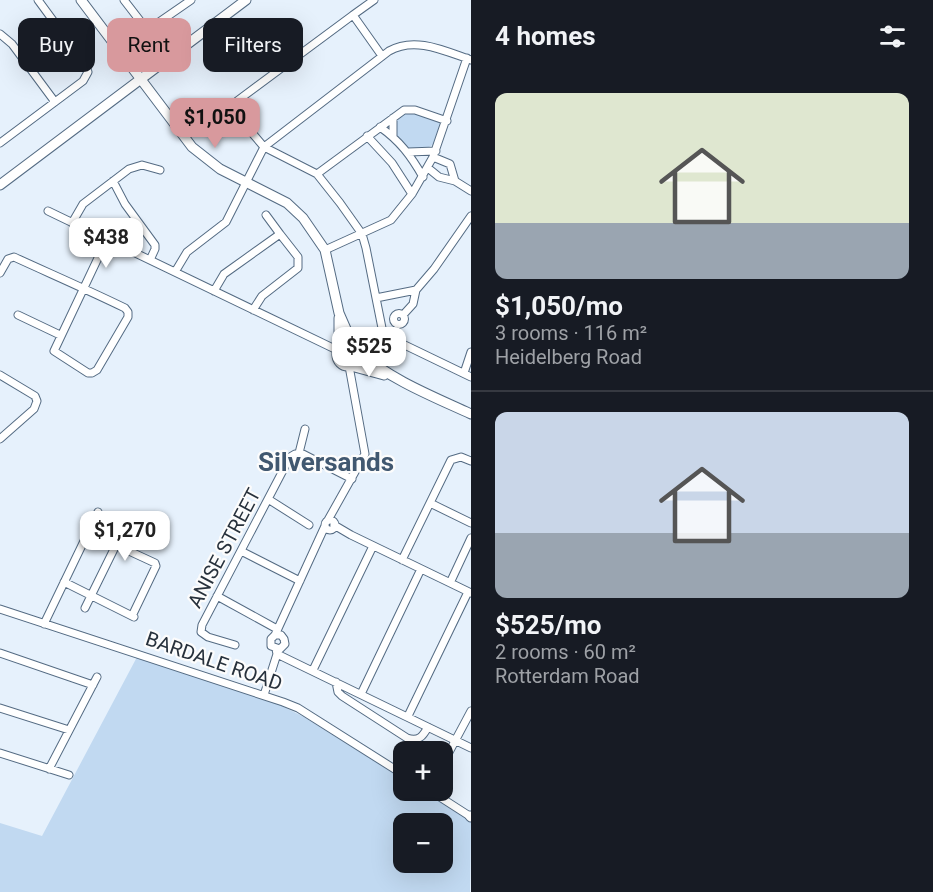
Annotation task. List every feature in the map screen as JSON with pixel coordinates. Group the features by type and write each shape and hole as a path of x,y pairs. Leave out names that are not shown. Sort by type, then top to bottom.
{"street":[{"path":"0,143 83,81 87,75 87,67 38,0"},
{"path":"81,0 192,147 210,163 283,201 297,211 325,250 339,312 356,348 358,360 350,366"},
{"path":"124,0 141,22 152,27 191,0"},
{"path":"0,184 246,0"},
{"path":"374,0 237,101 235,106 264,147 317,174 362,234 382,328 386,336 468,375 471,352"},
{"path":"353,15 382,56"},
{"path":"0,34 12,44 55,102"},
{"path":"175,272 187,252 226,222 264,147 382,56 395,47 413,43 469,59 435,154 412,194 391,220 325,250"},
{"path":"317,174 404,110 412,110 447,120"},
{"path":"393,118 393,136"},
{"path":"380,127 393,136 408,152 423,177"},
{"path":"367,136 392,163 412,194"},
{"path":"408,152 435,154 450,164 455,181"},
{"path":"72,223 81,206 113,181 138,166 160,170"},
{"path":"428,168 441,177 455,181 471,191"},
{"path":"113,181 125,204 155,245 150,260"},
{"path":"48,211 338,349"},
{"path":"253,310 262,296 298,268 298,256 266,215"},
{"path":"403,315 412,307 416,290 471,216"},
{"path":"214,291 224,274 280,234"},
{"path":"0,273 8,259 14,257 83,287 129,312 97,370 93,373 88,373 54,351 60,335 83,287 106,239"},
{"path":"376,298 416,290"},
{"path":"339,312 336,357 339,362 398,379"},
{"path":"18,315 60,335"},
{"path":"338,349 346,344 356,348 373,364 398,379 471,414"},
{"path":"276,632 318,543 330,525 339,502 366,452 350,366"},
{"path":"0,375 35,396 37,401 34,409 0,439"},
{"name":"ANISE STREET","path":"235,645 208,637 201,632 204,621 289,459 292,455 299,453 305,429"},
{"path":"299,453 352,479"},
{"path":"402,560 451,460 461,457 471,461"},
{"path":"268,499 309,525"},
{"path":"430,503 471,523"},
{"path":"45,624 98,512"},
{"path":"330,525 470,592 408,716"},
{"path":"450,583 471,538"},
{"path":"64,582 91,596 134,617 156,566 155,563 116,545 91,596 85,608"},
{"path":"313,670 374,546"},
{"path":"241,551 300,581"},
{"path":"361,694 421,569"},
{"path":"217,596 282,636 285,642 277,652 264,695"},
{"name":"BARDALE ROAD","path":"0,609 298,708 393,768"},
{"path":"277,652 471,748"},
{"path":"0,653 93,685"},
{"path":"49,769 97,677"},
{"path":"336,682 337,690 342,696 407,738 415,740 420,738 428,727"},
{"path":"0,708 69,730"},
{"path":"453,746 471,711"},
{"path":"0,753 69,775"},
{"path":"446,801 471,817"}],"shaded area":[{"path":"409,111 442,123 433,145 410,149 399,139 396,132 397,118"},
{"path":"137,657 270,700 304,717 393,773 393,801 438,801 471,822 470,892 0,892 0,823 42,836"}],"district":[{"name":"Silversands","path":"326,462"}]}
